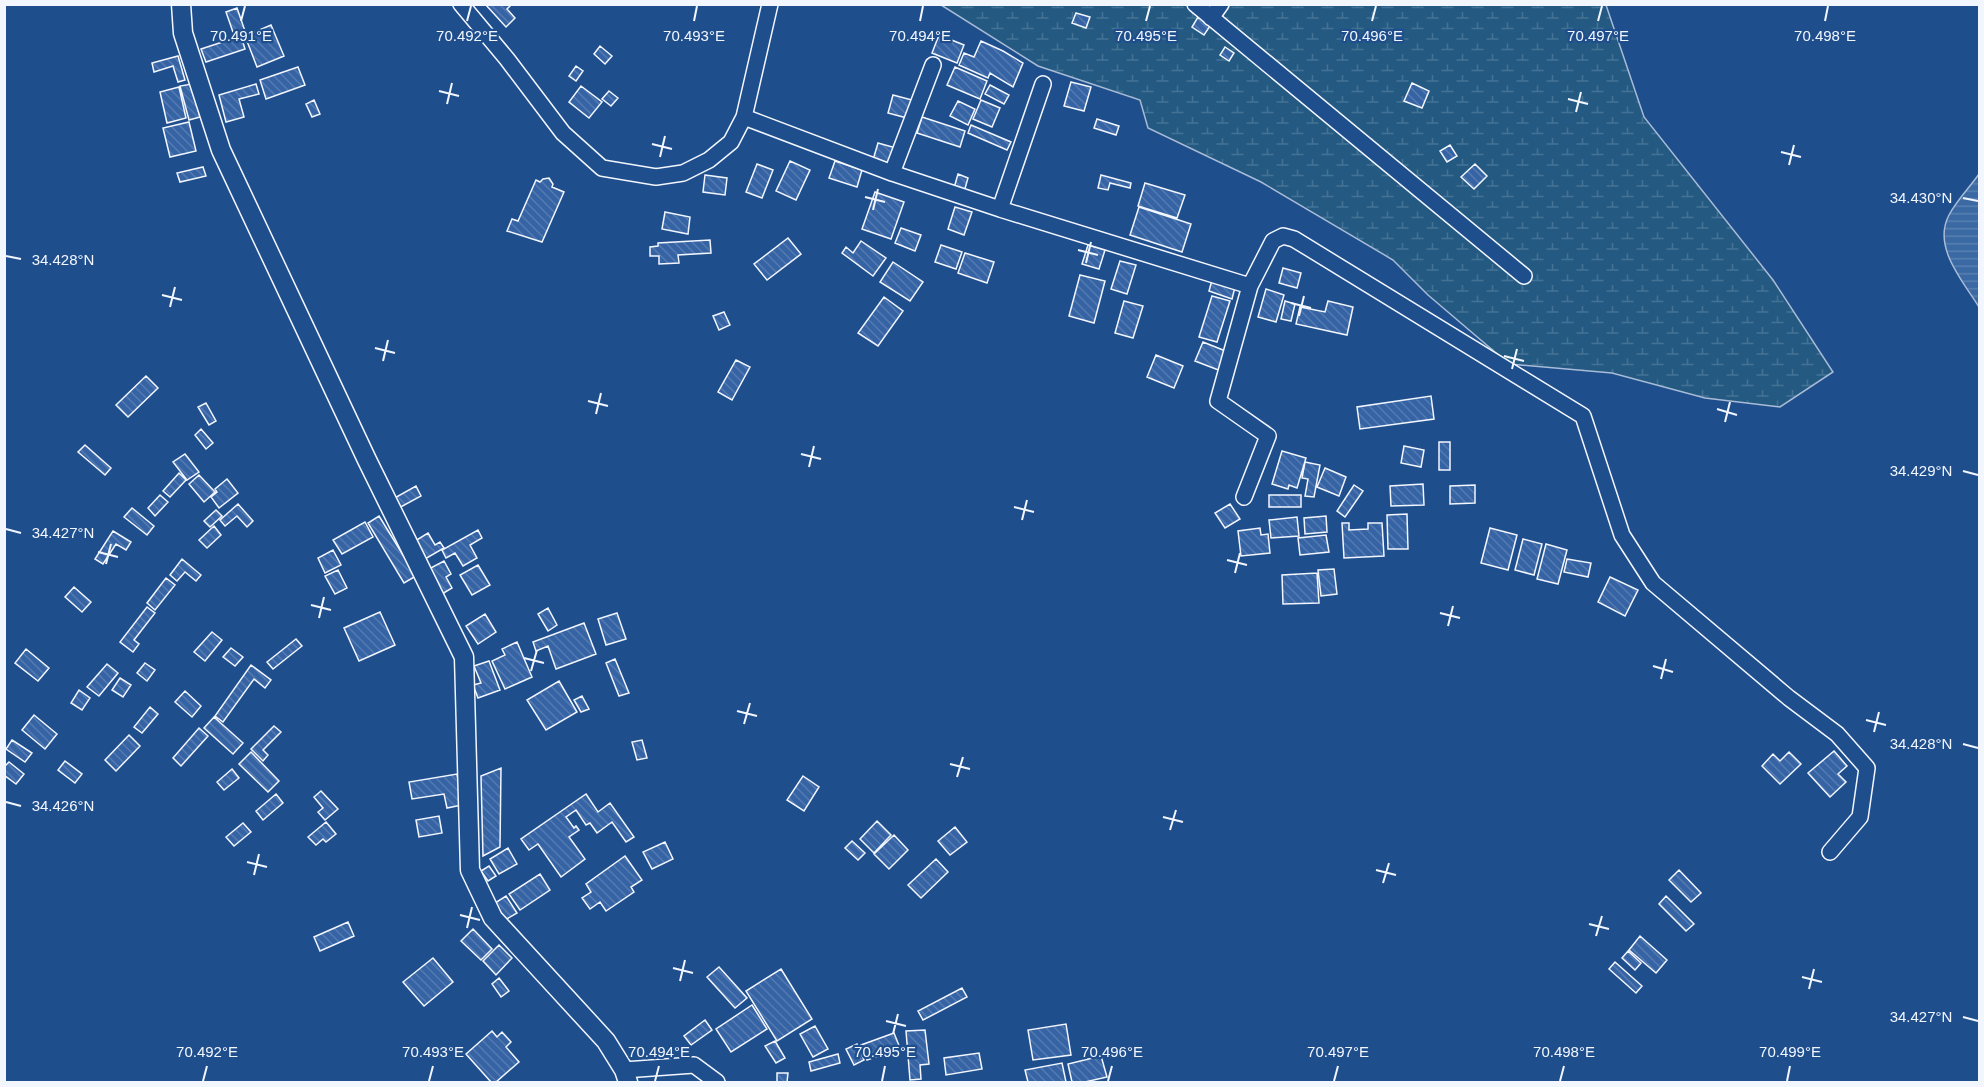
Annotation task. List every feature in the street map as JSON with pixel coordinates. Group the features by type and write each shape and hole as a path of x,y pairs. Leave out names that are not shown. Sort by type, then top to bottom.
{"street":[{"path":"181,4 183,33 221,150 367,460 464,657 470,870 493,918 606,1041 626,1076 694,1065 717,1083"},
{"path":"461,4 507,59 563,133 603,168 656,177 683,173 709,160 731,142 744,117 770,4"},
{"path":"1195,4 1524,276"},
{"path":"1211,18 1221,4"},
{"path":"892,173 933,65"},
{"path":"1000,209 1043,84"},
{"path":"744,117 892,173 1000,209 1250,286"},
{"path":"1244,497 1268,436 1218,402 1250,286 1273,242 1283,236 1294,239 1583,416 1622,535 1653,582 1789,698 1837,734 1867,768 1860,817 1830,852"}],"green space":[{"path":"941,5 1606,5 1644,117 1773,280 1833,372 1780,407 1705,398 1612,373 1509,364 1428,295 1393,260 1261,182 1148,128 1140,100 1038,66"}],"shaded area":[{"path":"1979,174 1979,307 1958,275 1944,239 1949,215"}],"building":[{"path":"485,4 512,4 507,9 515,18 506,27"},
{"path":"237,8 245,31 234,35 226,12"},
{"path":"1076,13 1090,17 1086,28 1072,23"},
{"path":"1198,17 1210,26 1204,35 1192,27"},
{"path":"271,25 284,56 257,67 245,36"},
{"path":"939,35 964,45 957,63 932,53"},
{"path":"241,36 245,49 206,62 201,49"},
{"path":"981,41 1023,63 1013,87 990,73 988,78 959,65 964,53 974,57"},
{"path":"600,46 612,56 605,64 594,54"},
{"path":"1225,47 1234,53 1229,61 1220,55"},
{"path":"178,56 185,80 178,82 173,66 154,72 152,63"},
{"path":"576,66 583,71 576,81 569,76"},
{"path":"298,67 305,85 266,99 260,80"},
{"path":"955,67 987,81 980,99 947,85"},
{"path":"1071,82 1091,87 1084,111 1064,106"},
{"path":"1412,83 1429,91 1422,108 1404,101"},
{"path":"192,84 200,117 189,120 180,86"},
{"path":"256,84 259,94 239,99 244,117 226,122 219,95"},
{"path":"990,85 1009,95 1004,104 985,94"},
{"path":"581,86 602,102 589,118 569,102"},
{"path":"179,87 186,118 167,123 160,92"},
{"path":"609,91 618,98 611,106 602,99"},
{"path":"893,95 912,100 907,118 888,113"},
{"path":"314,100 320,114 312,117 306,104"},
{"path":"981,100 1000,108 992,127 973,119"},
{"path":"958,101 975,109 968,125 950,116"},
{"path":"922,117 965,131 960,147 917,133"},
{"path":"1097,119 1119,126 1116,135 1094,128"},
{"path":"189,122 196,151 170,157 163,128"},
{"path":"971,125 1011,142 1007,150 968,133"},
{"path":"878,143 896,148 892,165 873,160"},
{"path":"1450,145 1457,156 1447,162 1440,151"},
{"path":"790,161 810,170 796,200 776,191"},
{"path":"835,161 862,170 857,187 829,178"},
{"path":"757,164 773,170 762,198 746,192"},
{"path":"1475,164 1487,176 1474,189 1461,177"},
{"path":"203,167 206,176 180,182 177,173"},
{"path":"958,174 968,178 964,192 954,188"},
{"path":"705,175 727,178 725,195 703,192"},
{"path":"1101,175 1131,183 1130,188 1110,183 1108,190 1098,188"},
{"path":"549,178 553,184 552,187 564,192 542,242 507,231 512,219 518,221 536,180 540,182"},
{"path":"1145,183 1185,195 1177,218 1138,206"},
{"path":"875,192 904,202 891,239 862,229"},
{"path":"955,207 972,212 964,235 948,229"},
{"path":"1139,207 1191,224 1182,252 1130,235"},
{"path":"665,212 690,217 688,234 662,229"},
{"path":"901,228 921,235 915,251 895,243"},
{"path":"788,238 801,254 767,280 754,264"},
{"path":"710,240 711,253 678,255 679,263 659,264 659,256 650,256 650,247 658,246 658,243"},
{"path":"861,241 886,258 873,276 842,253 846,247 853,253"},
{"path":"941,245 962,252 956,269 935,262"},
{"path":"1088,245 1105,250 1099,269 1082,264"},
{"path":"965,253 994,262 987,283 958,273"},
{"path":"1120,261 1136,265 1127,294 1111,289"},
{"path":"893,262 923,282 910,301 880,282"},
{"path":"1283,268 1301,273 1297,288 1279,283"},
{"path":"1080,275 1105,281 1094,323 1069,316"},
{"path":"1212,280 1235,287 1232,299 1209,291"},
{"path":"1266,289 1284,295 1276,322 1258,317"},
{"path":"1212,296 1230,301 1217,342 1199,337"},
{"path":"884,297 903,311 878,346 858,333"},
{"path":"1124,301 1143,306 1133,338 1115,333"},
{"path":"1285,301 1295,304 1291,321 1281,319"},
{"path":"1328,301 1353,307 1347,335 1296,324 1300,307 1325,312"},
{"path":"724,312 730,325 719,330 713,316"},
{"path":"1203,342 1228,352 1221,371 1195,361"},
{"path":"1156,355 1183,366 1174,388 1147,377"},
{"path":"736,360 750,367 732,400 718,392"},
{"path":"146,376 158,388 128,417 116,405"},
{"path":"1431,396 1434,419 1360,429 1357,407"},
{"path":"206,403 216,421 209,425 198,407"},
{"path":"201,429 213,443 206,449 195,435"},
{"path":"1439,442 1450,442 1450,470 1439,470"},
{"path":"85,445 111,468 105,475 78,452"},
{"path":"1404,446 1424,450 1421,467 1401,463"},
{"path":"1282,451 1306,458 1297,488 1289,485 1288,489 1272,484"},
{"path":"185,454 199,472 187,480 173,462"},
{"path":"1305,462 1320,465 1314,497 1305,496 1308,479 1302,478"},
{"path":"1325,468 1346,477 1339,496 1317,487"},
{"path":"179,473 186,480 170,497 163,491"},
{"path":"199,475 215,492 204,502 189,484"},
{"path":"227,479 238,493 219,508 211,497 217,492 215,489"},
{"path":"1423,484 1424,505 1391,506 1390,486"},
{"path":"1354,485 1363,491 1345,517 1337,511"},
{"path":"1475,485 1475,503 1450,504 1450,486"},
{"path":"416,486 421,496 397,509 391,500"},
{"path":"160,495 168,502 155,516 148,508"},
{"path":"1269,495 1301,495 1301,507 1269,507"},
{"path":"238,504 253,521 247,527 237,516 225,526 220,520"},
{"path":"1230,504 1240,519 1225,528 1215,513"},
{"path":"132,508 154,526 147,535 124,517"},
{"path":"216,510 222,516 210,527 204,521"},
{"path":"1407,514 1408,549 1388,549 1387,515"},
{"path":"379,516 416,576 404,583 368,523"},
{"path":"1326,516 1327,532 1305,534 1304,518"},
{"path":"1297,517 1299,536 1271,538 1269,520"},
{"path":"365,522 373,537 342,554 333,540"},
{"path":"1342,523 1349,523 1349,530 1368,529 1368,523 1382,523 1384,556 1344,558"},
{"path":"214,526 221,535 207,548 199,540"},
{"path":"1260,528 1261,535 1268,534 1270,553 1241,556 1238,531"},
{"path":"1490,528 1517,535 1508,570 1481,563"},
{"path":"478,530 482,538 470,545 477,558 463,566 455,553 446,558 442,550"},
{"path":"113,531 131,542 126,550 116,544 103,564 95,559"},
{"path":"428,533 435,545 440,542 444,548 425,559 415,541"},
{"path":"1326,535 1329,552 1300,555 1298,538"},
{"path":"1523,539 1542,544 1534,575 1515,570"},
{"path":"1546,544 1567,550 1558,584 1537,579"},
{"path":"333,550 341,565 325,573 318,558"},
{"path":"182,559 201,575 196,581 185,572 177,581 170,575"},
{"path":"1567,559 1591,563 1588,577 1564,572"},
{"path":"444,561 451,574 446,577 452,588 442,594 427,570"},
{"path":"478,565 490,585 472,595 460,575"},
{"path":"1334,569 1337,594 1321,596 1318,570"},
{"path":"338,570 347,588 335,594 325,576"},
{"path":"1317,573 1319,603 1283,604 1282,575"},
{"path":"1610,577 1638,590 1625,616 1598,602"},
{"path":"166,578 175,585 155,610 147,603"},
{"path":"74,587 91,602 82,612 65,597"},
{"path":"147,607 155,613 134,640 139,644 133,652 120,642"},
{"path":"548,608 557,625 548,631 538,614"},
{"path":"380,612 395,645 359,661 344,628"},
{"path":"617,613 626,639 606,645 598,619"},
{"path":"485,614 496,632 478,644 466,626"},
{"path":"584,623 596,654 556,669 548,646 536,651 533,642"},
{"path":"212,632 222,640 205,661 194,652"},
{"path":"296,639 302,646 273,669 267,662"},
{"path":"517,642 532,677 505,689 492,661 505,655 502,649"},
{"path":"231,648 243,657 235,666 223,657"},
{"path":"26,649 49,668 38,681 15,663"},
{"path":"615,659 629,693 619,696 606,663"},
{"path":"489,661 500,690 478,698 473,685 481,683 474,666"},
{"path":"145,663 155,670 147,681 137,673"},
{"path":"107,664 118,673 99,696 87,687"},
{"path":"251,665 271,680 265,688 254,679 223,722 215,716"},
{"path":"120,678 131,685 123,697 112,690"},
{"path":"559,681 577,712 546,730 527,700"},
{"path":"79,690 90,698 82,710 71,703"},
{"path":"185,691 201,706 192,717 175,702"},
{"path":"582,696 589,709 581,712 574,700"},
{"path":"150,707 158,714 142,733 134,727"},
{"path":"34,715 57,734 45,749 22,730"},
{"path":"214,717 243,743 233,754 204,728"},
{"path":"274,726 281,732 263,750 268,755 263,761 251,749"},
{"path":"199,728 208,736 181,766 173,758"},
{"path":"129,735 140,746 116,771 105,760"},
{"path":"12,740 32,753 25,762 6,749"},
{"path":"642,740 647,758 637,760 632,742"},
{"path":"1834,751 1847,766 1838,774 1846,782 1830,797 1808,773"},
{"path":"251,752 279,781 268,792 239,764"},
{"path":"1789,752 1801,764 1780,784 1762,766 1773,754 1780,761"},
{"path":"65,761 82,774 75,783 58,770"},
{"path":"9,762 24,774 16,784 4,775 4,767"},
{"path":"501,768 500,847 483,856 481,776"},
{"path":"232,769 239,778 224,790 217,782"},
{"path":"457,774 462,805 447,808 444,794 412,799 409,782"},
{"path":"803,776 819,787 804,811 787,800"},
{"path":"321,791 338,809 325,820 318,812 323,808 314,797"},
{"path":"276,794 283,803 263,820 256,811"},
{"path":"586,794 598,812 610,803 634,837 626,842 612,822 597,833 590,823 586,825 576,810 566,817 574,828 576,826 579,830 569,837 585,859 561,877 538,844 529,850 521,839"},
{"path":"439,816 442,833 419,837 416,820"},
{"path":"877,821 891,835 874,853 860,839"},
{"path":"326,822 336,834 326,842 323,839 316,845 308,837"},
{"path":"243,823 251,832 234,846 226,837"},
{"path":"955,827 967,842 950,855 938,841"},
{"path":"894,835 908,850 889,869 874,854"},
{"path":"852,841 865,853 858,860 845,848"},
{"path":"665,842 673,859 652,869 643,852"},
{"path":"508,848 517,864 499,874 490,859"},
{"path":"625,856 642,880 631,887 634,892 606,911 600,902 590,909 582,898 591,892 586,884"},
{"path":"936,859 948,872 921,898 908,885"},
{"path":"489,866 496,876 488,881 481,871"},
{"path":"1679,870 1701,893 1691,902 1669,880"},
{"path":"540,874 550,890 520,910 509,894"},
{"path":"506,896 517,913 505,920 495,903"},
{"path":"1666,896 1694,924 1686,931 1659,904"},
{"path":"348,922 354,936 320,951 314,937"},
{"path":"473,929 492,949 481,960 461,941"},
{"path":"1640,936 1667,960 1656,973 1629,950"},
{"path":"499,945 512,958 496,975 483,961"},
{"path":"1628,951 1641,963 1635,970 1622,958"},
{"path":"433,958 453,982 424,1006 403,982"},
{"path":"1615,962 1642,986 1636,993 1609,969"},
{"path":"719,967 747,998 735,1008 707,977"},
{"path":"781,969 812,1019 777,1041 746,991"},
{"path":"499,978 509,991 501,997 492,984"},
{"path":"962,988 967,997 923,1020 918,1011"},
{"path":"752,1005 767,1029 731,1052 716,1029"},
{"path":"705,1020 712,1030 691,1045 684,1036"},
{"path":"1066,1024 1071,1055 1033,1060 1028,1030"},
{"path":"815,1026 828,1049 813,1057 800,1034"},
{"path":"925,1030 929,1064 920,1065 921,1079 910,1080 906,1031"},
{"path":"492,1031 497,1037 502,1032 511,1042 506,1047 519,1062 496,1082 491,1082 466,1054"},
{"path":"894,1033 900,1048 867,1060 861,1045"},
{"path":"775,1041 785,1058 776,1063 765,1046"},
{"path":"857,1044 864,1060 854,1065 846,1049"},
{"path":"979,1053 982,1069 946,1075 944,1058"},
{"path":"838,1054 840,1063 811,1071 809,1062"},
{"path":"1101,1056 1107,1077 1085,1082 1072,1082 1068,1064"},
{"path":"1062,1063 1066,1082 1028,1082 1025,1070"},
{"path":"777,1073 788,1073 787,1082 777,1082"}]}
